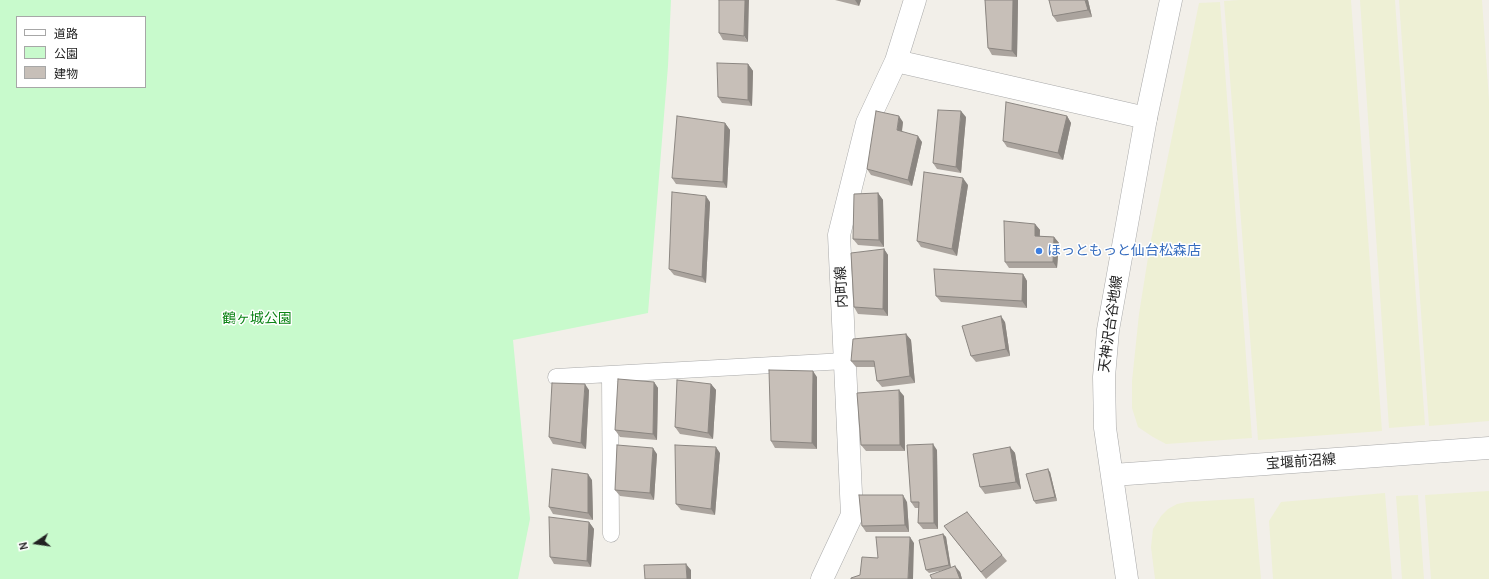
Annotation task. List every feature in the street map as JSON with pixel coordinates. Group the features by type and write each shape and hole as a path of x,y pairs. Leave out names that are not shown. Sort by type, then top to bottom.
{"street":[{"name":"内町線","path":"822,579 852,515 839,235 867,123 896,61 915,0"},
{"name":"天神沢台谷地線","path":"1127,579 1105,428 1104,377 1108,330 1146,118 1171,0"},
{"path":"896,61 1146,118"},
{"name":"宝堰前沼線","path":"1113,475 1489,448"}],"lane":[{"path":"556,377 845,361"},
{"path":"610,374 611,534"}],"green space":[{"name":"鶴ヶ城公園","path":"0,0 671,0 668,66 648,313 513,340 530,519 518,579 0,579"},
{"path":"1351,0 1382,431 1258,440 1224,1"},
{"path":"1360,0 1395,0 1425,425 1389,428"},
{"path":"1399,0 1482,0 1489,100 1489,421 1429,426"},
{"path":"1220,2 1252,438 1166,444 1138,427 1132,408 1132,381 1139,314 1150,245 1199,3"},
{"path":"1489,491 1489,579 1431,579 1425,495"},
{"path":"1385,493 1392,579 1273,579 1269,521 1281,502"},
{"path":"1418,495 1424,579 1402,579 1396,496"},
{"path":"1254,498 1261,579 1155,579 1151,547 1153,529 1161,516 1168,509 1177,504 1187,502"}],"building":[{"path":"719,0 745,0 744,36 719,33"},
{"path":"985,0 1013,0 1012,51 988,48"},
{"path":"1049,0 1085,0 1088,10 1053,16"},
{"path":"717,63 748,64 748,100 718,97"},
{"path":"1006,102 1067,116 1058,153 1003,141"},
{"path":"938,110 961,111 956,167 933,163"},
{"path":"876,111 899,116 897,130 918,136 908,180 867,169"},
{"path":"677,116 725,123 723,182 672,178"},
{"path":"924,172 963,178 952,249 917,241"},
{"path":"672,192 706,196 702,277 669,269"},
{"path":"878,193 879,240 853,239 854,194"},
{"path":"1004,221 1035,224 1035,236 1054,237 1053,262 1005,262"},
{"path":"884,249 883,309 854,307 851,253"},
{"path":"934,269 1023,274 1022,301 936,296"},
{"path":"1001,316 1006,349 971,356 962,326"},
{"path":"906,334 910,376 877,381 874,361 851,361 853,339"},
{"path":"769,370 813,371 812,443 771,441"},
{"path":"618,379 654,382 653,434 615,430"},
{"path":"677,380 711,384 708,433 675,427"},
{"path":"552,383 585,384 581,443 549,437"},
{"path":"899,390 900,445 861,445 857,393"},
{"path":"933,444 934,523 918,523 919,502 911,502 907,445"},
{"path":"617,445 653,448 650,493 615,490"},
{"path":"675,445 716,447 711,509 676,504"},
{"path":"1010,447 1016,482 980,487 973,454"},
{"path":"552,469 588,474 588,513 549,507"},
{"path":"1048,469 1055,497 1034,501 1026,474"},
{"path":"859,495 903,495 905,525 862,526"},
{"path":"967,512 1002,555 981,572 944,526"},
{"path":"549,517 589,522 587,561 550,557"},
{"path":"943,534 949,565 926,570 919,540"},
{"path":"876,537 910,537 908,579 851,579 860,575 862,557 878,558"},
{"path":"686,564 687,579 645,579 644,565"},
{"path":"955,566 960,579 932,579 930,575"}],"place":[{"name":"ほっともっと仙台松森店","path":"1039,251"}]}
